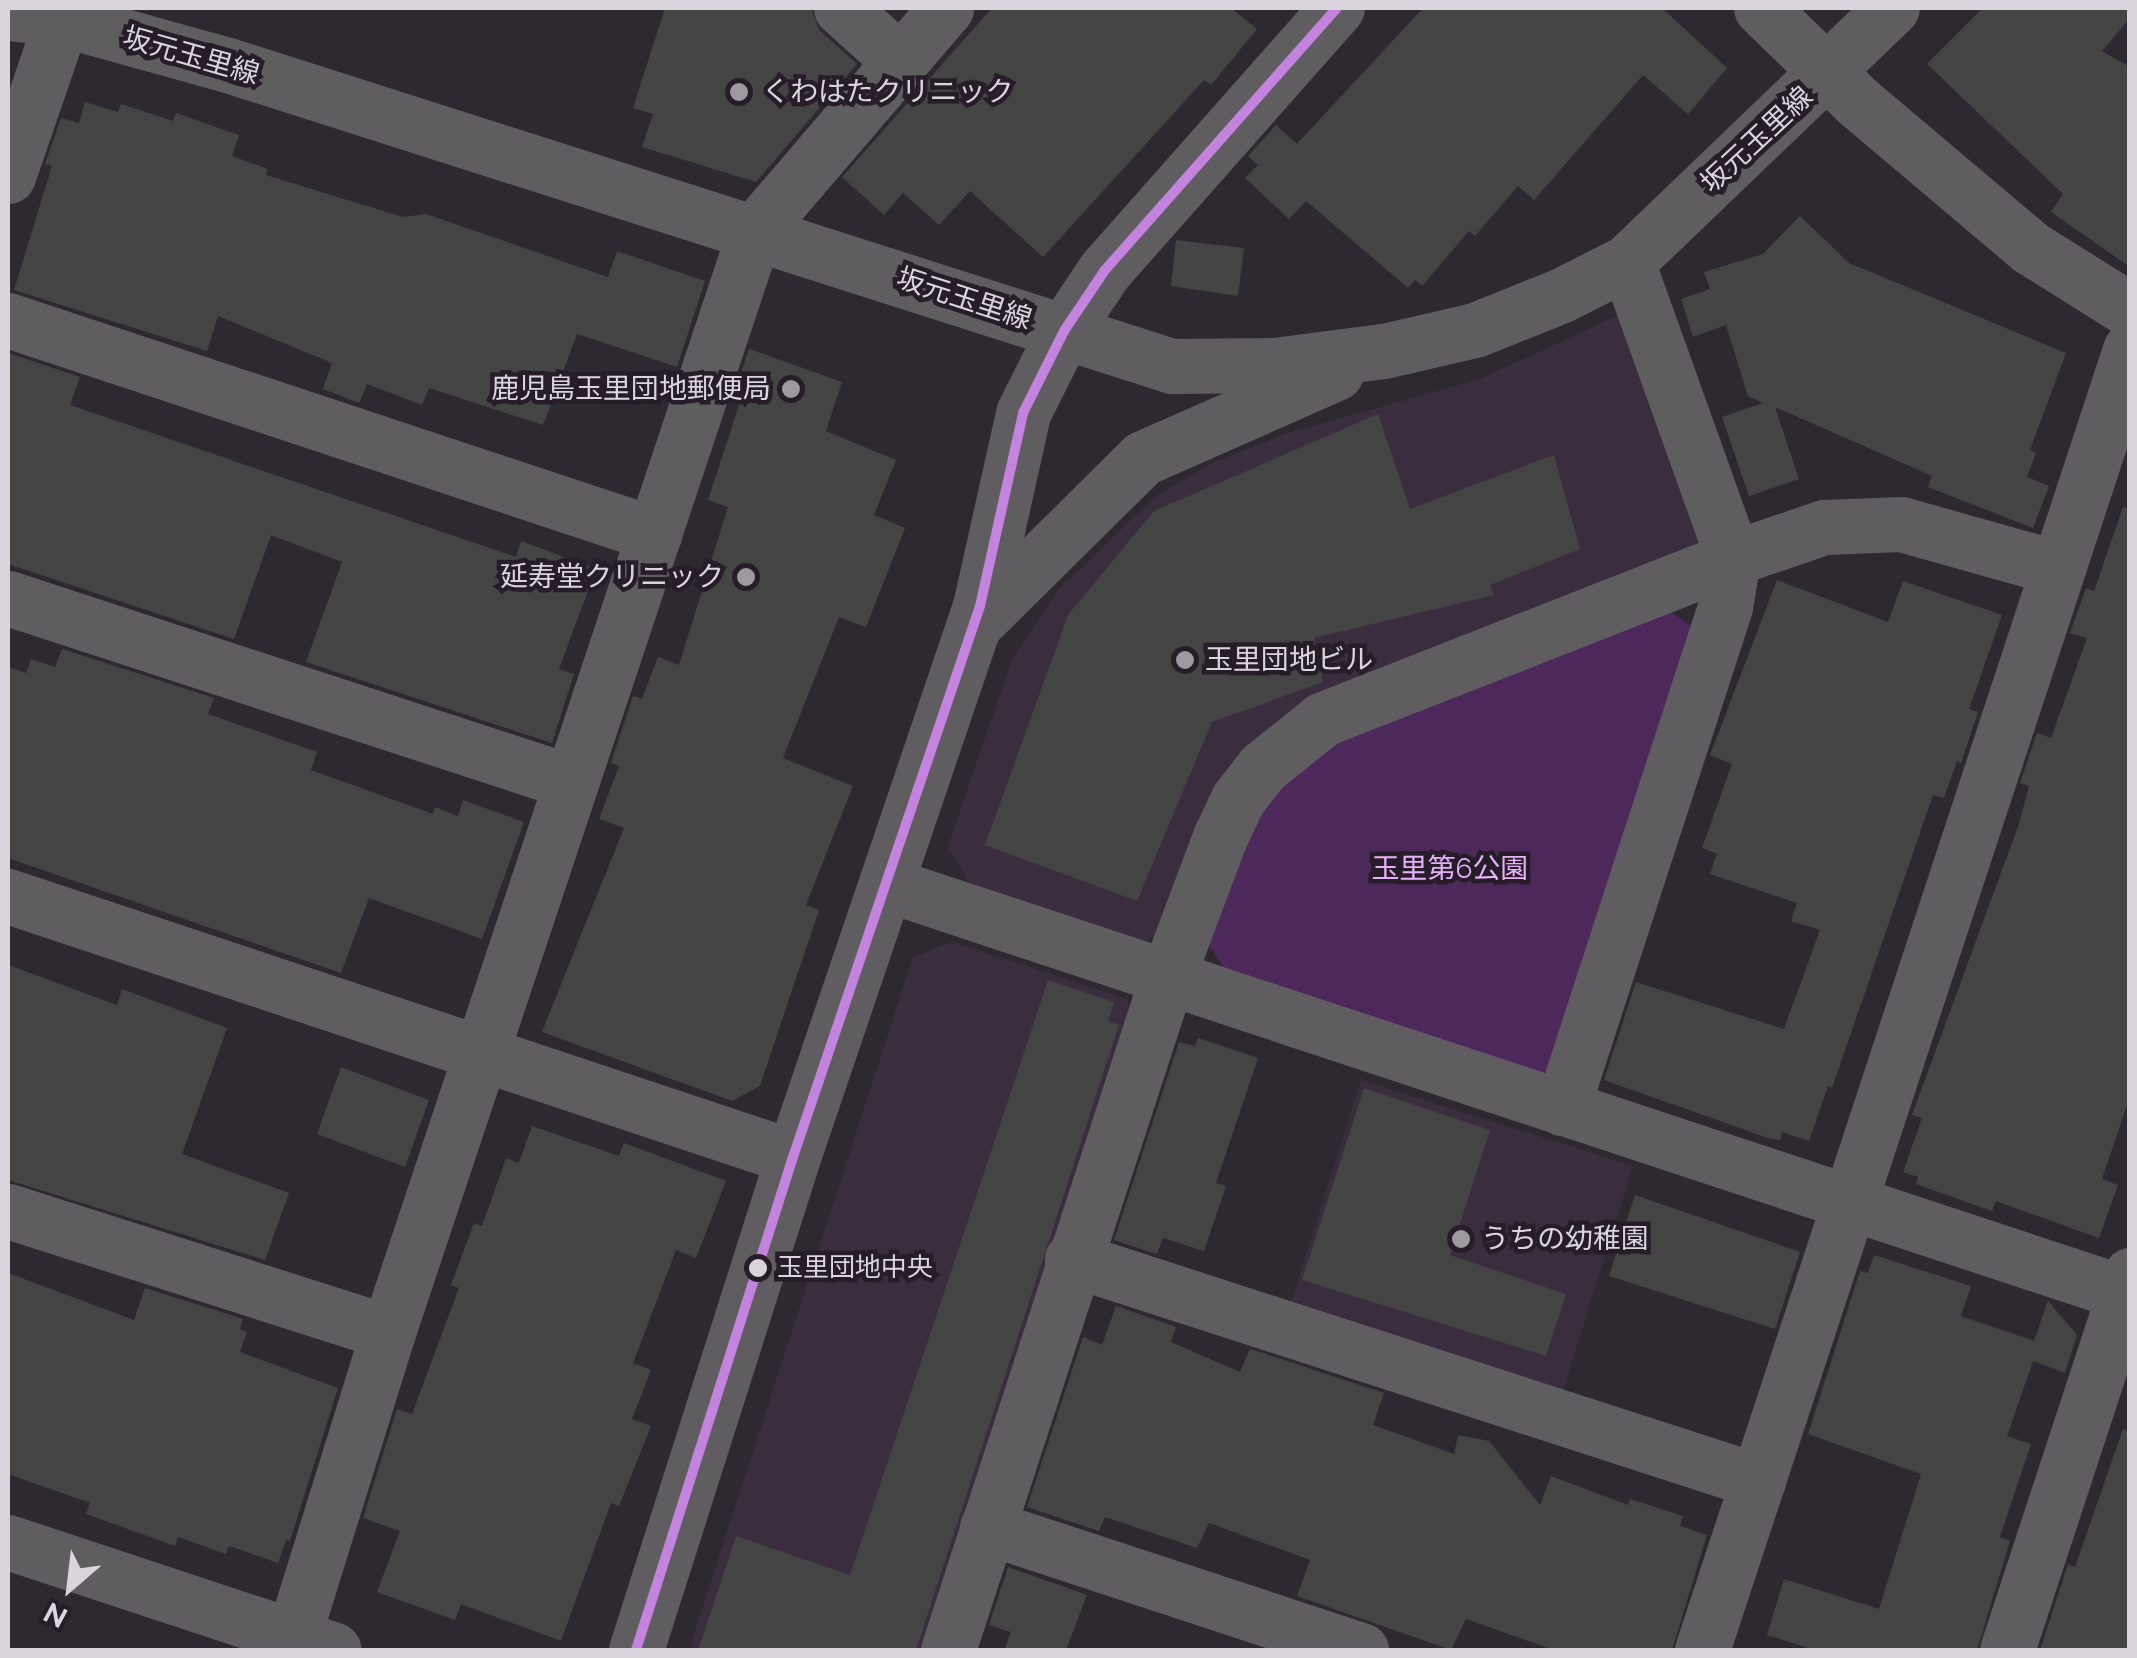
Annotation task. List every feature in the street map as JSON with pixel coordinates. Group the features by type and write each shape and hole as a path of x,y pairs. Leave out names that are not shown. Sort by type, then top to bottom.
{"street":[{"path":"841,8 900,61"},
{"path":"8,1542 314,1644 388,1332 484,1054 755,231 946,8"},
{"path":"636,1650 793,1156 974,625 1023,413 1064,331 1105,270 1337,8"},
{"path":"1761,8 1828,72 2031,248 2130,310"},
{"name":"坂元玉里線","path":"8,13 62,20 228,66 1172,366 1274,365 1384,351 1476,330 1562,295 1627,262 1892,8"},
{"path":"8,176 62,20"},
{"path":"1562,1108 1725,607 1733,558 1627,262"},
{"path":"8,320 654,534"},
{"path":"1702,1650 2130,350"},
{"path":"974,625 1143,458 1384,351"},
{"path":"948,1650 1072,1259 1168,978 1238,799 1292,740 1323,719 1733,558 1824,527 1866,522 1901,524 2058,568"},
{"path":"8,598 571,782"},
{"path":"886,884 1849,1202 2128,1288 2008,1650"},
{"path":"8,896 793,1156"},
{"path":"8,1211 388,1332"},
{"path":"1072,1259 1758,1481"},
{"path":"987,1527 1361,1650"}],"shaded area":[{"path":"1625,312 1706,532 1694,555 1144,943 970,885 948,846 1012,659 1057,591 1156,496 1212,463 1285,434 1480,379"},
{"path":"952,942 1127,999 1135,1021 921,1650 693,1650 692,1640 913,957"},
{"name":"うちの幼稚園","path":"1361,1080 1633,1166 1561,1397 1288,1312"}],"green space":[{"name":"玉里第6公園","path":"1670,611 1699,632 1562,1061 1543,1073 1226,971 1209,945 1240,851 1262,809 1296,768 1338,738"}],"building":[{"name":"くわはたクリニック","path":"665,8 811,8 819,30 857,64 756,182 642,147 653,114 633,108"},
{"path":"992,8 1231,8 1257,29 1211,85 1204,80 1043,257 970,191 939,225 903,193 884,215 842,177"},
{"path":"1423,8 1662,8 1727,68 1688,114 1643,75 1534,200 1518,186 1475,236 1469,231 1422,286 1415,280 1408,288 1306,201 1289,219 1245,178 1258,165 1248,156 1276,125 1297,144"},
{"path":"1983,8 2130,8 2130,18 2102,51 2130,67 2130,267 2051,212 2063,194 1927,64"},
{"path":"85,102 118,112 121,104 173,121 176,113 239,135 232,156 268,169 266,175 403,217 426,214 608,277 617,251 705,281 677,367 577,334 543,425 429,388 422,405 367,384 359,403 323,389 332,363 218,316 207,351 14,290 52,166 45,164 61,118 79,123"},
{"path":"1800,216 1849,263 2066,353 2030,450 2036,453 2027,477 2049,486 2033,528 1928,487 1932,476 1775,407 1799,479 1749,496 1722,417 1763,403 1748,396 1726,325 1693,337 1681,299 1710,289 1704,272 1763,254"},
{"path":"1176,240 1244,248 1238,296 1171,286"},
{"path":"749,349 842,382 826,431 896,460 874,515 905,528 866,627 839,617 783,758 853,786 806,905 819,910 760,1086 732,1101 542,1032 624,828 599,819 619,766 611,763 633,696 642,699 658,657 679,665 728,507 708,500 744,390 736,388"},
{"path":"8,353 80,377 70,405 516,557 521,541 596,569 559,669 574,674 552,743 306,662 342,562 271,535 234,639 8,564"},
{"name":"玉里団地ビル","path":"1378,414 1410,509 1554,455 1580,549 1490,585 1494,595 1314,638 1323,682 1212,722 1137,901 985,845 1068,615 1154,511"},
{"path":"2123,507 2130,508 2130,1096 2102,1179 2118,1185 2099,1238 1996,1201 1992,1211 1916,1184 1918,1177 1903,1172 1922,1118 1912,1115 2019,824 2029,786 2020,783 2037,733 2051,738 2087,638 2070,633 2086,588 2094,591"},
{"path":"1777,580 1888,622 1903,581 2002,615 1969,709 1978,712 1961,763 1957,761 1944,798 1933,795 1832,1088 1828,1086 1809,1141 1782,1132 1780,1140 1768,1138 1604,1080 1636,982 1784,1029 1820,930 1791,921 1797,903 1710,874 1717,854 1702,848 1732,764 1710,755"},
{"path":"62,649 214,698 208,714 317,752 311,770 433,814 435,807 458,816 463,800 524,822 482,939 369,898 341,973 8,858 8,667 26,673 31,659 55,667"},
{"path":"8,965 117,1005 122,989 227,1028 182,1154 289,1193 265,1260 8,1180"},
{"path":"1048,980 1114,1002 1108,1021 1119,1025 916,1650 698,1650 736,1536 850,1575"},
{"path":"1198,1038 1258,1058 1216,1183 1226,1186 1204,1251 1163,1238 1157,1254 1114,1240 1179,1042 1195,1046"},
{"path":"341,1067 429,1100 405,1167 317,1134"},
{"path":"1364,1088 1490,1130 1450,1255 1566,1294 1546,1356 1302,1280"},
{"path":"532,1126 619,1156 624,1143 726,1181 696,1258 676,1250 633,1363 651,1370 632,1419 651,1426 619,1506 611,1503 561,1641 461,1604 455,1620 377,1592 400,1531 363,1518 397,1409 412,1414 459,1288 451,1285 474,1223 482,1226 506,1158 519,1163"},
{"path":"1635,1195 1800,1252 1775,1329 1609,1276"},
{"path":"1874,1255 1971,1286 1961,1316 2034,1341 2048,1301 2077,1335 2065,1373 2033,1361 2007,1436 2031,1444 2000,1537 2010,1541 1977,1650 1815,1650 1767,1635 1784,1579 1879,1609 1921,1474 1808,1434 1860,1271 1868,1273"},
{"path":"8,1273 134,1320 145,1288 243,1319 240,1329 247,1332 240,1352 338,1388 290,1541 286,1540 278,1563 229,1546 226,1554 178,1537 175,1546 86,1514 90,1503 8,1474"},
{"path":"1116,1306 1176,1327 1171,1342 1240,1372 1250,1349 1384,1393 1373,1425 1454,1454 1458,1435 1489,1441 1540,1505 1551,1476 1628,1505 1630,1499 1683,1516 1680,1526 1707,1535 1672,1650 1554,1650 1466,1619 1451,1650 1297,1596 1310,1560 1209,1523 1197,1548 1105,1517 1099,1531 1027,1507 1083,1337 1102,1345"},
{"path":"2123,1429 2130,1430 2130,1650 2040,1650 2068,1564 2075,1567"},
{"path":"1008,1567 1087,1595 1066,1650 1004,1650 1011,1632 989,1625"}],"transit line":[{"path":"636,1650 793,1157 980,606 1023,413 1064,331 1105,270 1337,8"}],"place":[{"name":"くわはたクリニック","path":"739,92"},
{"name":"鹿児島玉里団地郵便局","path":"791,389"},
{"name":"延寿堂クリニック","path":"746,577"},
{"name":"玉里団地ビル","path":"1185,660"},
{"name":"うちの幼稚園","path":"1461,1239"},
{"name":"玉里団地中央","path":"758,1268"}]}
